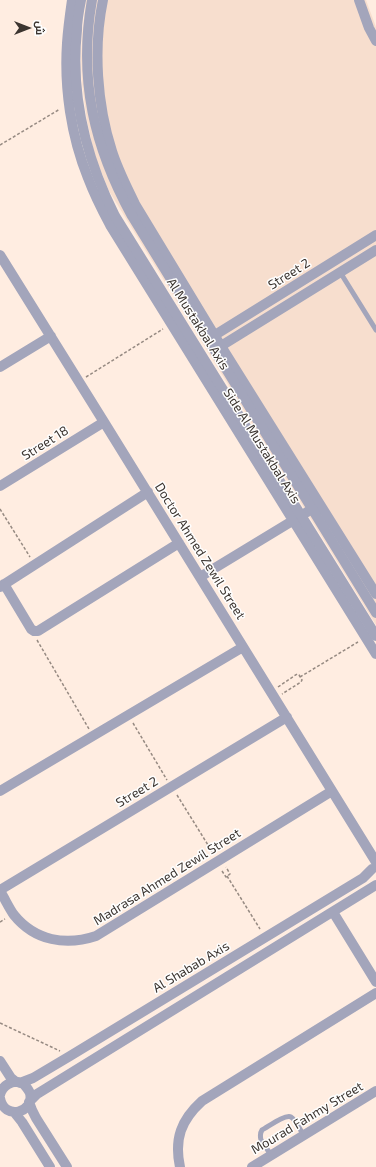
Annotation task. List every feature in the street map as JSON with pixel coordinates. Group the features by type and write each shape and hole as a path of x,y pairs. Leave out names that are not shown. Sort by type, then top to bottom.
{"street":[{"name":"Side Al Mustakbal Axis","path":"72,0 67,43 69,104 79,152 87,177 110,225 171,324 297,518"},
{"name":"Al Mustakbal Axis","path":"81,0 76,30 75,54 78,102 88,150 105,195 116,216 297,518 371,637"},
{"name":"Al Mustakbal Axis","path":"92,0 87,46 89,90 97,134 112,176 132,216 376,613"},
{"name":"Side Al Mustakbal Axis","path":"103,0 99,27 99,89 104,120 112,151 123,180 135,204 215,335 376,594"},
{"path":"359,0 369,28 376,42"},
{"name":"Street 2","path":"215,335 376,235"},
{"name":"Street 2","path":"222,346 376,250"},
{"name":"Doctor Ahmed Zewil Street","path":"0,255 332,791 375,865 372,875 376,880"},
{"path":"334,261 340,272"},
{"path":"0,367 51,336"},
{"name":"Street 18","path":"0,486 104,422"},
{"path":"148,492 2,586 31,629 36,631 41,630 179,543"},
{"path":"200,577 312,509"},
{"path":"371,637 376,654"},
{"path":"0,791 243,647"},
{"name":"Street 2","path":"0,890 286,717"},
{"name":"Madrasa Ahmed Zewil Street","path":"0,890 14,914 23,924 42,936 63,941 86,940 96,936 332,791"},
{"name":"Al Shabab Axis","path":"18,1082 32,1078 70,1056 266,937 363,878 375,865"},
{"name":"Al Shabab Axis","path":"30,1101 33,1097 48,1087 376,885"},
{"path":"333,912 376,982"},
{"path":"180,1167 178,1147 181,1131 187,1116 202,1101 376,993"},
{"path":"0,1061 11,1078 30,1093 30,1101 34,1114 66,1167"},
{"path":"18,1082 12,1082 3,1088 0,1096 2,1105 5,1109 13,1112 22,1122 50,1167"},
{"name":"Mourad Fahmy Street","path":"252,1167 376,1091"},
{"path":"0,1117 23,1110 30,1101"}],"lane":[{"path":"340,272 376,330"},
{"path":"271,1155 261,1140 261,1132 284,1117 289,1116 293,1119 304,1136"}],"path":[{"path":"0,146 69,104"},
{"path":"79,381 171,324"},
{"path":"0,509 34,565"},
{"path":"36,631 37,640 92,736"},
{"path":"300,677 371,637"},
{"path":"273,695 297,674 300,677"},
{"path":"273,695 301,682 302,680 300,677"},
{"path":"227,876 266,937"},
{"path":"0,1023 70,1056"}],"shaded area":[{"path":"86,0 366,0 376,27 376,625 109,191 95,157 87,121 82,84 82,34"}]}
